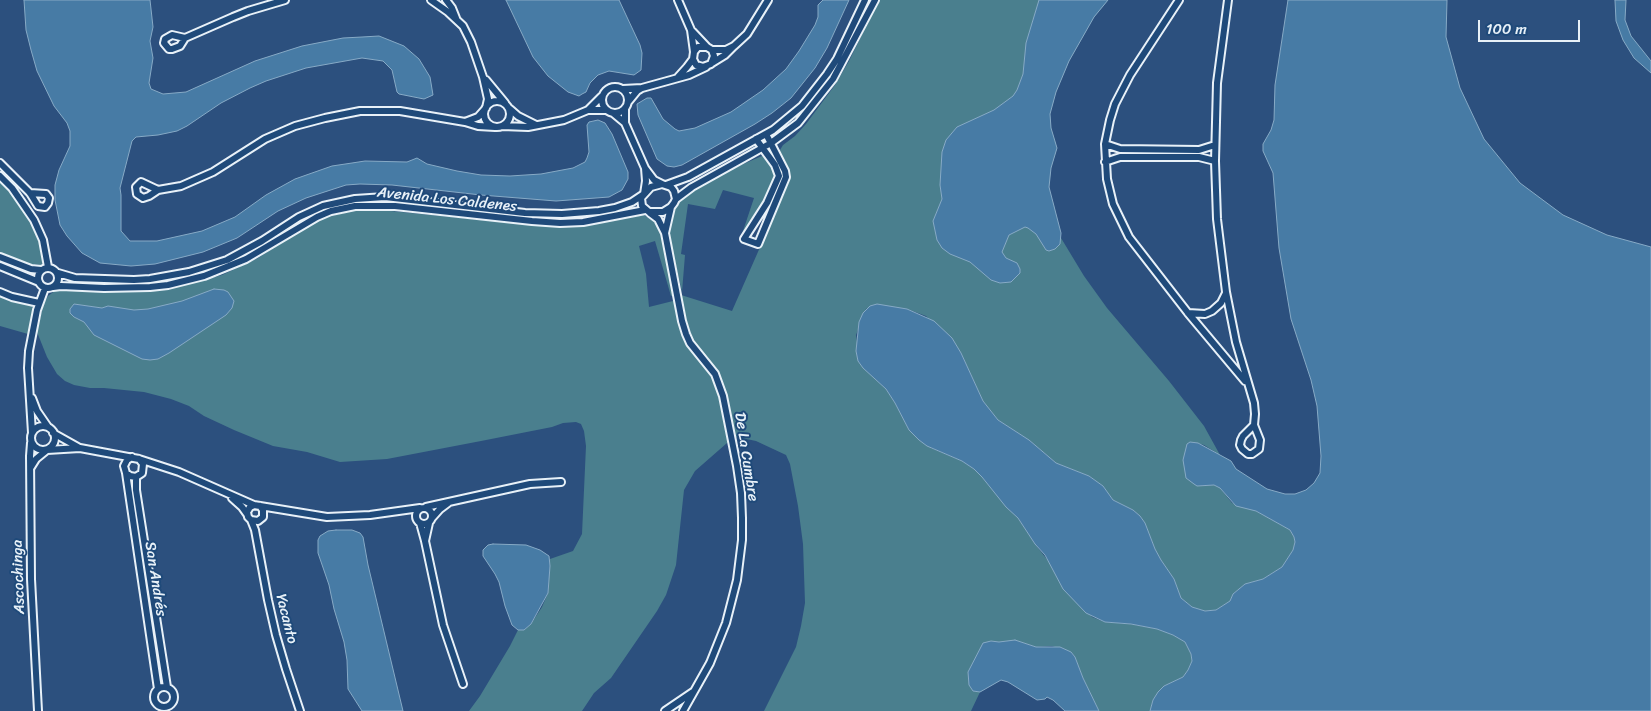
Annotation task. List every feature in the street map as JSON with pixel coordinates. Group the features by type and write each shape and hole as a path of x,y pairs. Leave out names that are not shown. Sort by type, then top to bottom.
{"street":[{"path":"185,38 248,10 285,0"},
{"path":"431,0 463,26 471,42 483,77 488,98 486,120 488,123 499,126 508,121 510,113 508,107 483,77"},
{"path":"446,0 452,8 456,19"},
{"path":"678,0 692,30 709,48 714,59 709,65 700,67 696,65 693,55 692,30"},
{"path":"158,190 181,186 213,172 265,139 278,133 303,124 360,111 400,111 478,126 528,127 564,120 588,110 602,97 606,89 610,87 614,86 623,89 642,88 689,75 709,65 725,55 746,34 768,0"},
{"path":"644,194 651,187 688,177 766,134 788,119 802,106 837,59 865,0"},
{"path":"665,233 671,207 676,199 692,187 771,143 798,123 823,94 841,66 875,0"},
{"path":"1179,0 1122,90 1110,120 1105,162 1109,191 1120,221 1144,258 1247,382"},
{"path":"1228,0 1218,83 1215,145 1217,219 1226,292 1236,342 1254,403 1254,424"},
{"path":"678,77 701,46 726,50 734,46"},
{"path":"588,110 620,112 637,91 642,88"},
{"path":"623,89 627,95 625,123"},
{"path":"602,97 602,104 625,123 645,168 654,180 674,191 676,199"},
{"path":"465,122 478,117 491,103 498,101 527,122 537,125"},
{"path":"756,139 775,166 779,176 767,203 744,238 758,244 786,177 785,171 766,134"},
{"path":"1106,144 1120,150 1160,153 1199,153 1215,145"},
{"path":"1120,150 1120,157"},
{"path":"1105,162 1120,157 1160,153"},
{"path":"1199,153 1215,161"},
{"path":"0,163 30,193"},
{"path":"645,168 646,181 641,202 647,211 658,219 665,233"},
{"path":"0,176 12,188 34,220 43,240 48,267"},
{"name":"Avenida Los Caldenes","path":"58,273 74,278 134,280 189,272 234,256 262,241 299,217 323,206 355,199 384,197 525,212 562,214 615,208 632,202 644,194"},
{"name":"Avenida Los Caldenes","path":"53,287 150,287 168,285 204,276 246,259 316,217 331,211 355,206 395,206 560,223 582,222 647,211"},
{"path":"647,211 663,212 671,207"},
{"path":"758,218 767,222"},
{"name":"De La Cumbre","path":"665,233 686,334 690,343 715,374 723,396 741,492 742,540 737,580 726,623 719,645 683,711"},
{"path":"0,257 31,269 41,270 48,267 54,269 58,273 58,280 53,287 44,288"},
{"path":"0,266 38,282 44,288"},
{"path":"38,282 41,270"},
{"path":"44,288 29,352 31,443 40,450 80,448 136,458 179,472 257,505 312,516 337,518 423,507 530,484 561,482"},
{"path":"0,292 12,297 40,303"},
{"path":"1188,313 1205,314 1212,311 1221,303 1226,292"},
{"path":"30,392 48,427 54,433 80,448"},
{"path":"32,433 37,428 48,427"},
{"path":"30,468 36,459 50,448 55,441 54,433"},
{"name":"Ascochinga","path":"31,443 31,579 38,711"},
{"path":"116,454 121,459 126,473 130,476 136,477 143,470 157,465"},
{"path":"124,466 127,460 136,458"},
{"path":"136,458 143,464 143,470"},
{"name":"San Andrés","path":"126,473 167,687"},
{"name":"San Andrés","path":"136,477 158,689"},
{"path":"228,494 242,507 249,517 256,521 271,511 281,510"},
{"path":"394,511 407,512 418,522 424,524 452,501"},
{"path":"249,517 248,509 257,505"},
{"path":"255,530 262,518 263,510 257,505"},
{"path":"423,507 432,512 425,541"},
{"path":"423,507 416,512 418,522 425,541 443,625 463,684"},
{"name":"Yacanto","path":"249,517 255,530 274,626 300,711"},
{"path":"167,687 172,691 174,698 172,704 166,708 159,706 154,701 154,694 158,689 167,687"},
{"name":"De La Cumbre","path":"666,711 696,690"}],"shaded area":[{"path":"24,0 150,0 153,27 150,41 153,58 149,83 151,89 163,94 186,92 255,61 302,46 343,38 379,36 404,46 419,59 430,77 433,95 424,99 399,94 392,70 383,61 362,58 306,68 250,88 221,103 177,131 136,137 132,141 120,188 121,231 130,241 157,241 202,231 235,217 266,195 295,179 332,166 365,161 407,162 417,158 427,164 481,175 541,174 573,168 585,162 589,152 587,125 589,122 598,120 605,123 612,134 628,172 628,179 622,190 609,197 556,201 392,185 346,185 306,198 278,211 237,238 203,252 155,264 131,266 100,263 82,253 60,225 55,200 55,185 59,170 70,146 70,131 67,123 54,106 37,71 26,30"},
{"path":"506,0 619,0 640,45 642,53 641,70 634,75 609,71 598,75 590,83 586,92 579,96 568,92 548,76 533,57"},
{"path":"823,0 849,0 827,48 815,68 791,98 755,124 682,165 667,166 657,159 638,115 637,104 647,98 651,98 663,119 679,131 695,128 731,112 763,90 786,69 815,25 818,17 818,5"},
{"path":"879,0 1108,0 1094,17 1069,61 1056,92 1050,114 1051,128 1057,148 1051,168 1049,187 1061,238 1084,276 1107,308 1169,381 1204,426 1220,455 1204,445 1193,442 1197,486 1214,485 1220,488 1232,503 1256,511 1290,530 1295,542 1293,550 1282,567 1263,579 1245,584 1233,594 1230,601 1216,610 1205,611 1192,607 1181,598 1174,579 1155,549 1145,523 1140,516 1133,510 1113,500 1103,486 1089,476 1056,463 1029,440 998,420 983,401 961,353 926,316 907,309 873,305 866,309 856,335 860,364 886,389 909,430 931,448 962,461 982,477 1018,518 1035,544 1092,617 1105,622 1157,629 1185,642 1192,661 1188,670 1183,677 1164,686 1153,700 1150,711 1099,711 1071,652 1052,646 1036,647 1015,641 991,641 968,672 973,691 980,692 971,711 764,711 796,647 801,626 805,603 803,544 790,464 786,455 756,441 737,437 727,443 695,471 684,490 676,565 666,595 611,678 594,693 582,711 469,711 480,696 518,630 524,630 531,624 542,607 548,593 550,559 573,551 582,534 586,446 581,424 576,422 563,423 552,427 387,459 340,462 307,452 273,446 234,430 204,416 189,406 171,399 144,392 74,385 65,381 57,374 47,357 37,332 43,305 48,296 56,290 135,292 177,287 222,275 258,258 320,219 351,211 371,209 532,225 581,225 644,215 657,224 662,234 674,295 671,296 655,241 639,246 646,274 649,307 681,299 681,295 732,311 790,179 790,174 780,154 780,150 806,124 835,85"},
{"path":"1039,0 1108,0 1094,17 1069,61 1056,92 1050,114 1051,128 1057,148 1051,168 1049,187 1061,233 1060,244 1055,249 1046,250 1036,234 1025,227 1009,235 1002,252 1006,258 1017,263 1020,273 1011,282 1000,283 991,280 970,262 950,254 942,248 937,240 933,221 942,199 940,185 942,152 946,140 957,127 994,110 1013,96 1017,90 1023,74 1026,43"},
{"path":"1288,0 1447,0 1446,37 1460,88 1484,139 1520,183 1563,215 1607,235 1651,247 1651,711 1150,711 1153,700 1158,692 1164,686 1183,677 1188,670 1192,661 1185,642 1157,629 1105,622 1086,613 1063,589 1045,555 1035,544 1018,518 1006,507 982,477 962,461 927,446 919,440 909,430 886,389 858,361 856,351 859,322 863,313 870,306 877,304 907,309 934,321 952,338 983,401 998,420 1029,440 1056,463 1089,476 1103,486 1113,500 1133,510 1140,516 1145,523 1155,549 1174,579 1181,598 1192,607 1205,611 1216,610 1230,601 1233,594 1245,584 1263,579 1282,567 1293,550 1295,542 1290,530 1256,511 1236,506 1220,488 1214,485 1197,486 1186,478 1183,460 1187,444 1190,442 1198,443 1231,461 1236,469 1267,489 1285,494 1295,494 1306,490 1314,483 1320,473 1321,456 1317,406 1311,380 1291,319 1279,248 1273,173 1263,151 1263,144 1274,120 1275,85"},
{"path":"1615,0 1626,0 1625,20 1631,36 1651,61 1651,73 1634,58 1623,40 1616,21"},
{"path":"762,156 770,161 776,175 775,179 765,201 742,234 754,198 723,190 715,209 688,204 681,254 685,255 682,292 670,239 670,224 674,210 686,195 734,168"},
{"path":"0,179 11,191 37,229 45,260 41,265 30,264 0,253"},
{"path":"214,289 228,292 234,301 232,308 226,315 158,359 142,359 94,335 84,322 70,313 70,309 74,304 102,308 108,306 134,310 148,309 182,301"},
{"path":"0,296 32,306 34,312 28,334 0,326"},
{"path":"352,530 360,533 363,537 403,711 362,711 348,689 344,642 329,585 318,553 318,540 320,536 328,531"},
{"path":"488,545 526,545 540,550 549,556 548,593 531,624 524,630 518,630 512,625 499,582 483,556 483,550"},
{"path":"1015,640 1036,647 1060,647 1071,652 1099,711 1065,711 1047,697 1037,700 1008,682 1001,680 980,692 973,691 969,685 968,672 983,643"}]}
